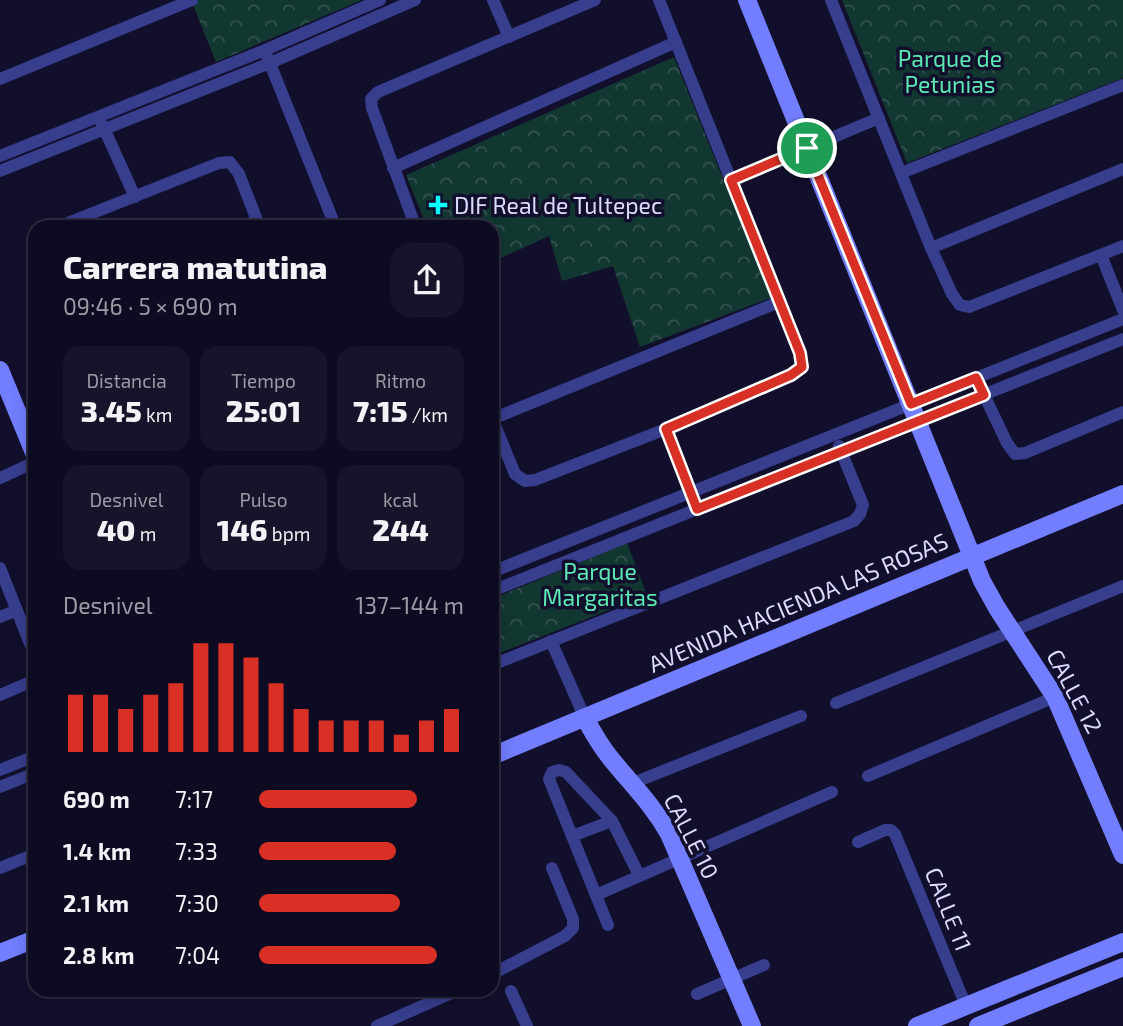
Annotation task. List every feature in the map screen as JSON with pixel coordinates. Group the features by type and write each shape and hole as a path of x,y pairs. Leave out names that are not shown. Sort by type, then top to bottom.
{"street":[{"path":"0,79 192,0"},
{"path":"0,171 380,0"},
{"path":"0,156 270,63 415,0"},
{"path":"492,0 509,37"},
{"path":"413,220 371,99 378,92 595,0"},
{"path":"499,435 515,474 525,481 535,480 666,429 791,375 802,367 800,353 659,0"},
{"name":"CALLE 12","path":"747,0 982,581 996,608 1055,697 1123,855"},
{"path":"831,0 931,248 952,294 960,305 969,307 1123,246"},
{"path":"393,168 676,42"},
{"path":"265,50 333,220"},
{"path":"901,173 1123,85"},
{"path":"731,180 879,118"},
{"path":"102,123 135,197"},
{"path":"76,220 219,163 230,162 239,174 257,220"},
{"path":"931,248 1123,169"},
{"path":"1101,255 1123,310"},
{"path":"499,415 779,302"},
{"path":"499,569 1123,319"},
{"path":"499,588 1123,340"},
{"path":"0,370 28,438"},
{"path":"976,378 1015,454 1025,453 1123,412"},
{"path":"666,429 697,509"},
{"path":"499,662 853,521 860,514 863,505 835,435"},
{"path":"0,478 28,466"},
{"name":"AVENIDA HACIENDA LAS ROSAS","path":"499,753 1123,494"},
{"path":"0,568 28,638"},
{"path":"836,703 1123,586"},
{"path":"0,617 17,610"},
{"name":"CALLE 10","path":"551,641 585,718 612,760 658,814 752,1026"},
{"path":"0,695 28,683"},
{"path":"868,776 1055,697"},
{"path":"633,783 801,716"},
{"path":"0,770 28,759"},
{"path":"608,925 549,779 550,775 559,770 566,772 612,821 639,875"},
{"path":"0,787 28,776"},
{"path":"596,895 832,792"},
{"path":"572,836 612,821"},
{"name":"CALLE 11","path":"858,842 885,830 895,834 966,1006"},
{"path":"0,868 28,857"},
{"path":"499,970 565,936 573,928 573,919 552,868"},
{"path":"0,953 28,942"},
{"path":"917,1026 1123,942"},
{"path":"697,994 764,965"},
{"path":"978,1026 1123,967"},
{"path":"510,991 527,1026"},
{"path":"377,1026 442,997"}],"green space":[{"path":"191,0 362,0 216,62"},
{"name":"Parque de Petunias","path":"842,0 1123,0 1123,78 907,163"},
{"path":"674,57 771,298 640,347 613,266 562,281 549,236 499,259 499,220 424,220 406,175"},
{"name":"Parque Margaritas","path":"627,543 647,595 499,653 499,596"}],"place":[{"name":"DIF Real de Tultepec","path":"438,205"}],"route":[{"path":"807,148 911,404 976,378 984,395 697,509 666,429 791,375 802,367 800,353 731,180 807,148"}]}
